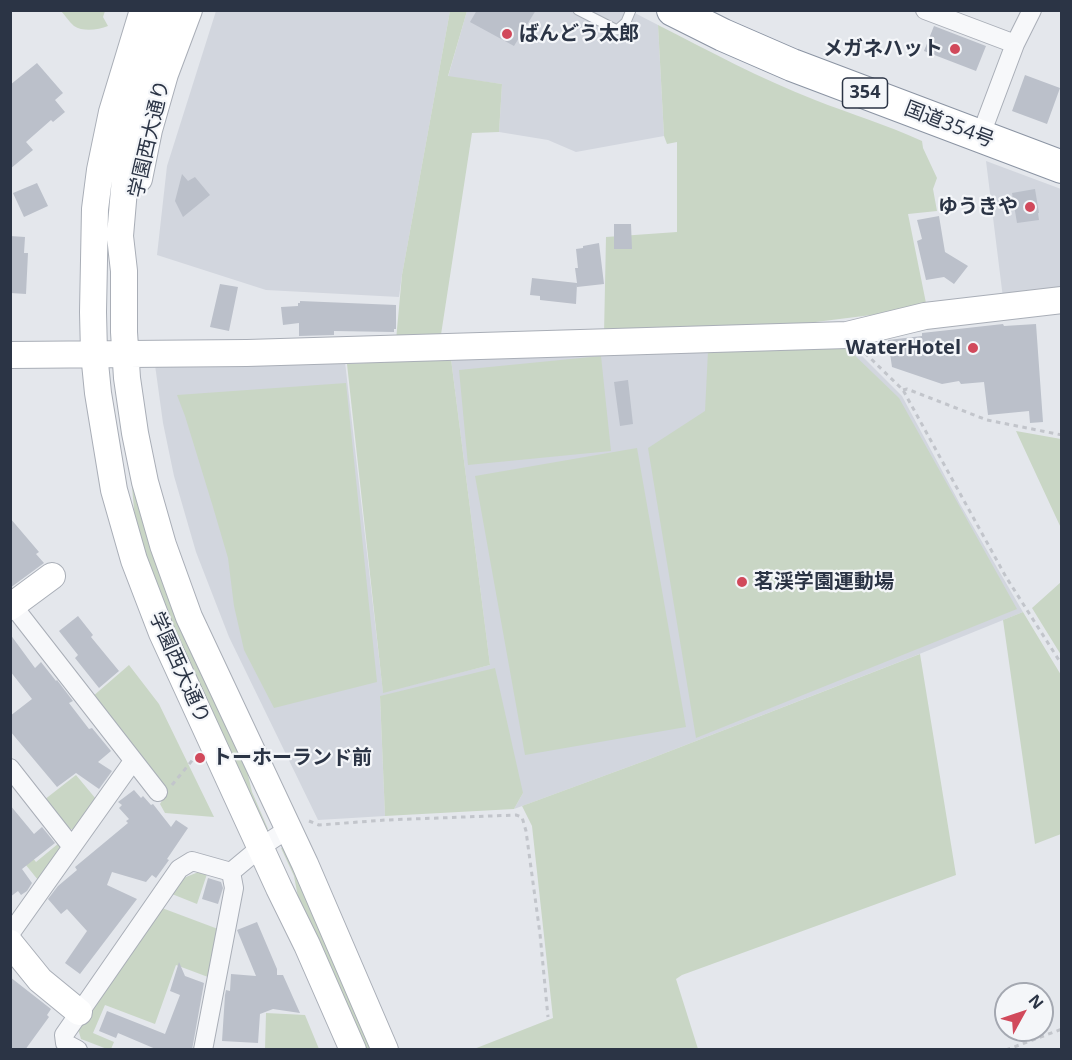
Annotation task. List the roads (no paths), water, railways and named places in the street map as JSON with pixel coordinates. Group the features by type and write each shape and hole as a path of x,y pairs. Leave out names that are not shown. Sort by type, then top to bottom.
{"highway":[{"name":"国道354号","path":"673,10 792,65 1062,167"}],"main road":[{"name":"学園西大通り","path":"143,10 112,112 100,170 95,209 94,353 98,393 114,490 134,560 162,633 307,945 353,1050"},
{"name":"学園西大通り","path":"93,262 103,236 117,153 130,120 165,10"},
{"name":"学園西大通り","path":"124,271 149,130 165,74 189,10"},
{"name":"学園西大通り","path":"130,120 120,236 124,271 123,321 135,433 145,482 163,545 189,617 298,825 385,1050"},
{"path":"10,355 270,352 847,335 925,315 1062,300"},
{"path":"11,605 52,576"},
{"path":"10,943 40,980 79,1012"}],"street":[{"path":"925,10 1015,44"},
{"path":"980,137 1015,44 1032,10"},
{"path":"11,605 158,792"},
{"path":"10,934 134,761"},
{"path":"10,768 72,847"},
{"path":"231,872 261,847 298,825"},
{"path":"78,1050 65,1043 64,1035 179,868 192,861 231,872"},
{"path":"203,1050 234,888 231,872"}],"lane":[{"path":"578,10 617,30 626,22 631,10"}],"place":[{"name":"ばんどう太郎","path":"507,34"},
{"name":"メガネハット","path":"955,49"},
{"name":"ゆうきや","path":"1030,207"},
{"name":"WaterHotel","path":"973,348"},
{"name":"茗渓学園運動場","path":"742,582"},
{"name":"トーホーランド前","path":"200,758"}]}
